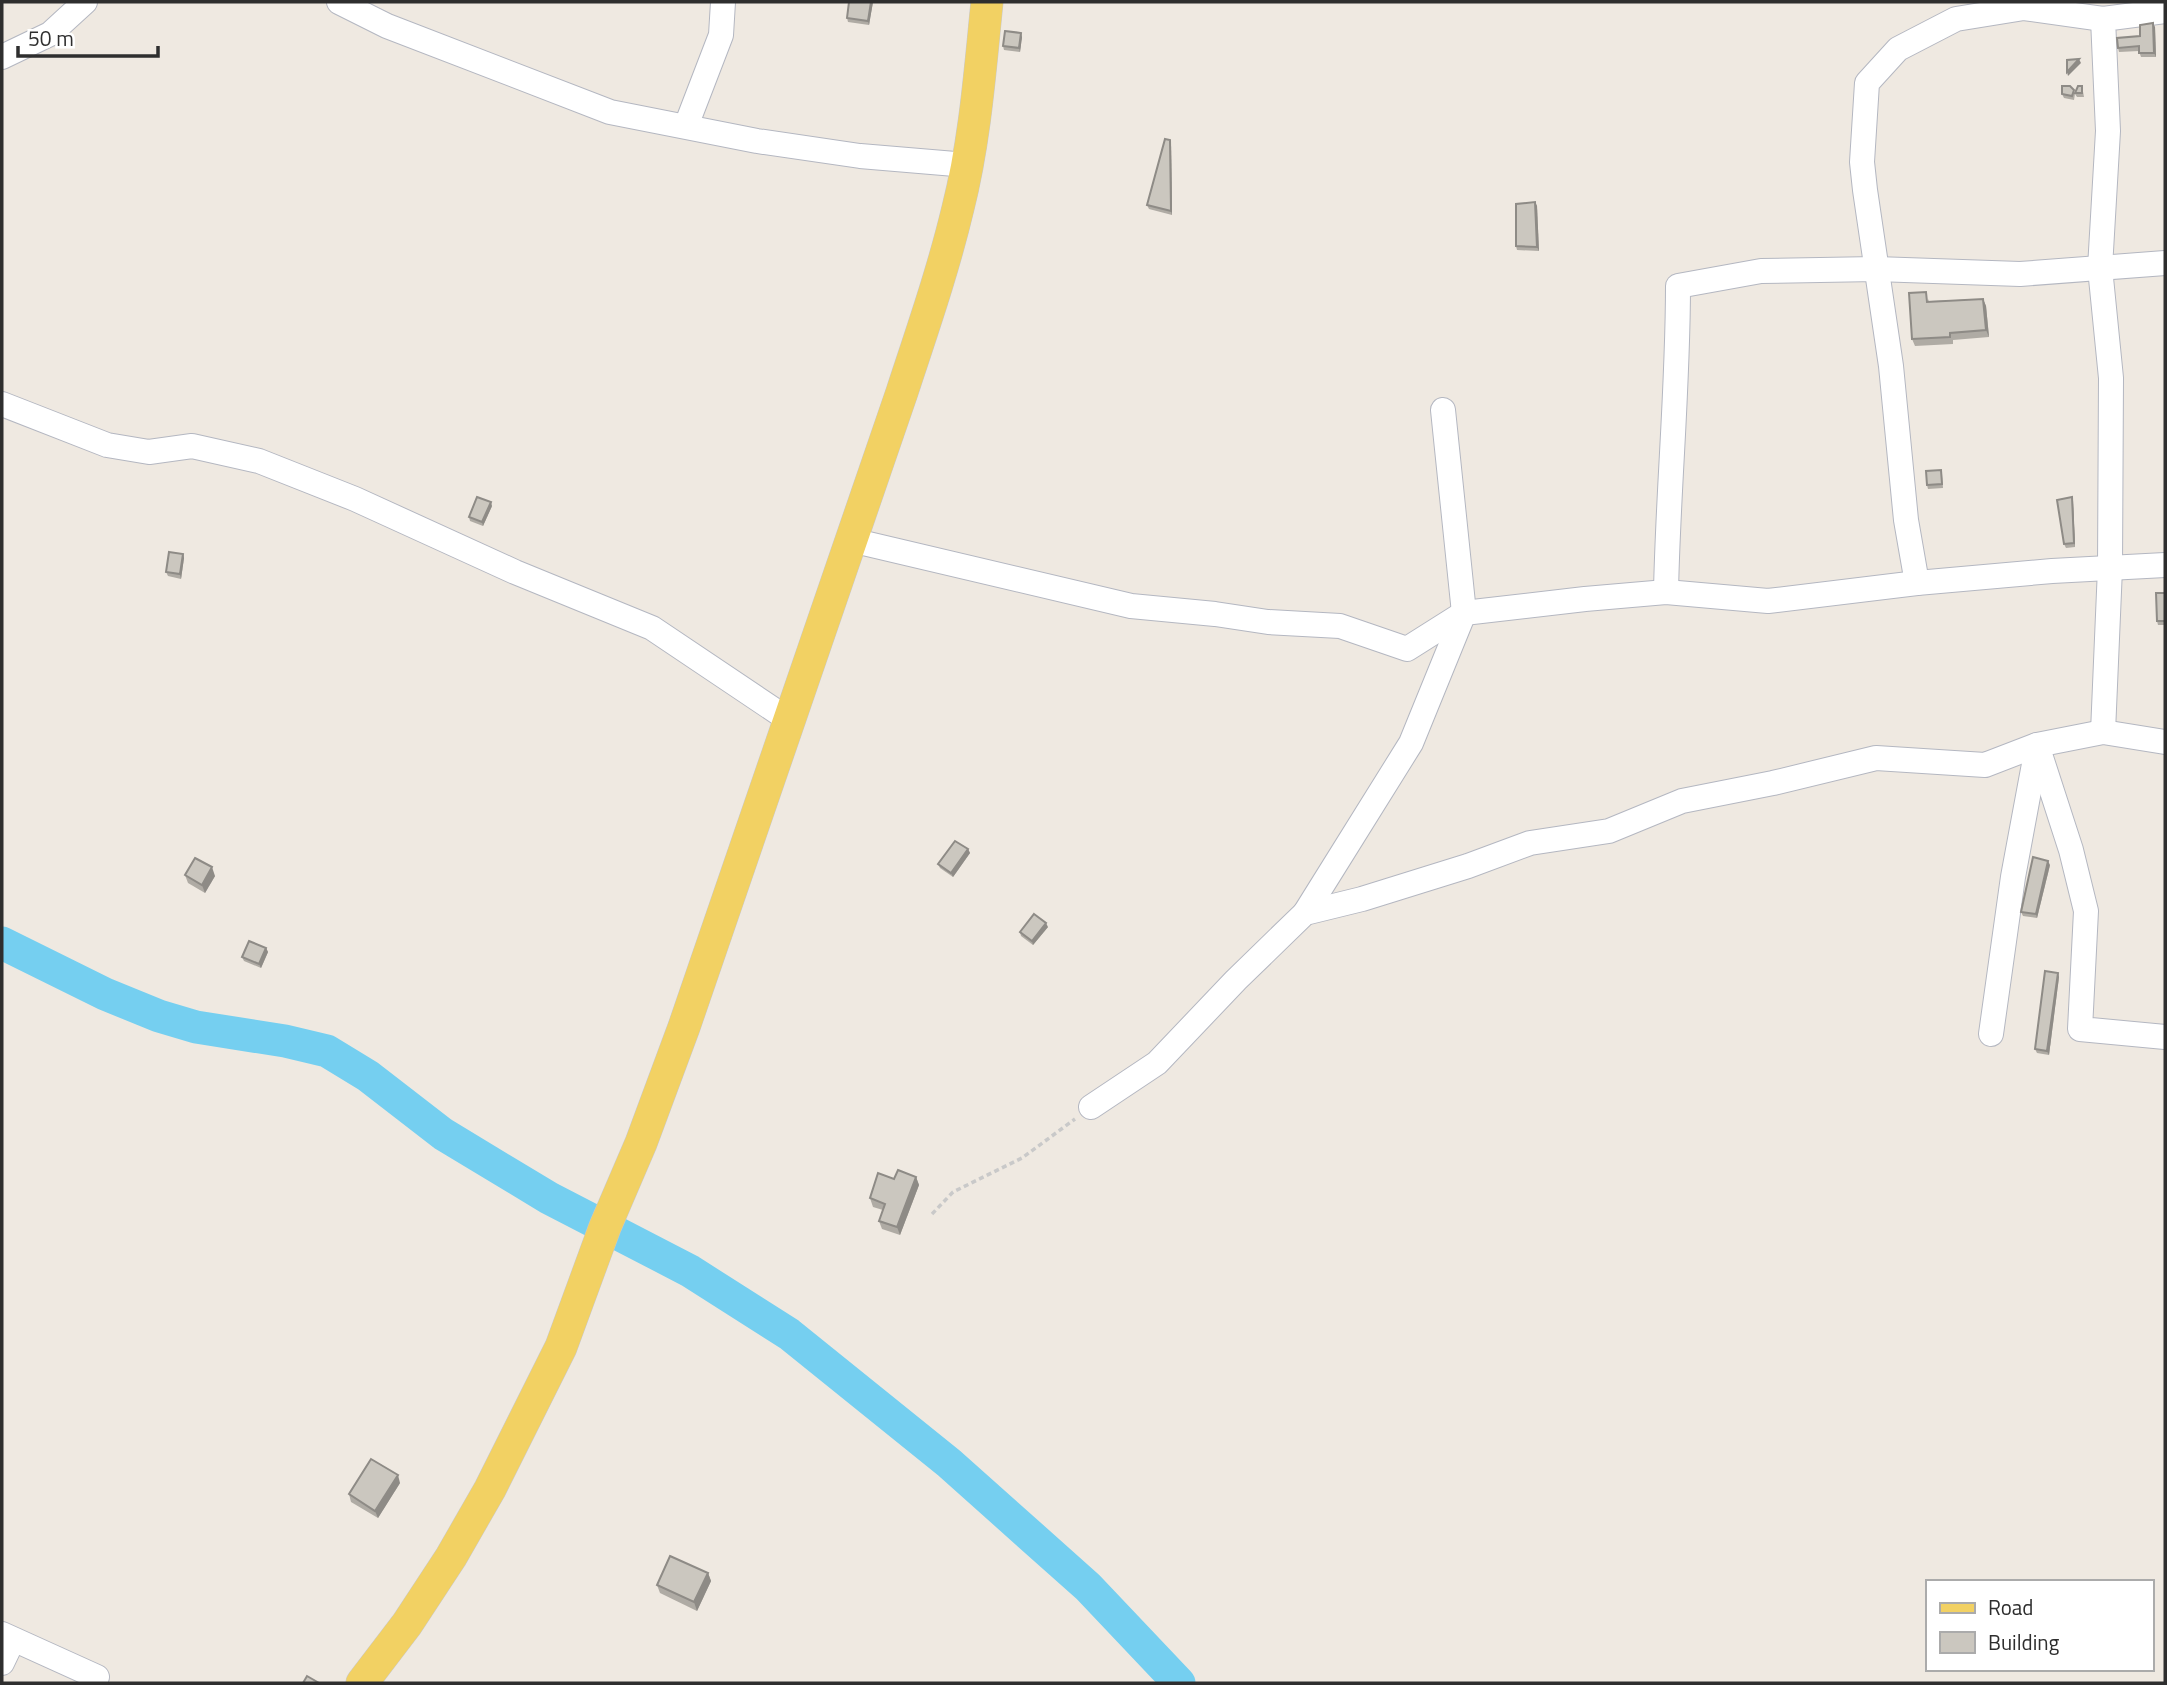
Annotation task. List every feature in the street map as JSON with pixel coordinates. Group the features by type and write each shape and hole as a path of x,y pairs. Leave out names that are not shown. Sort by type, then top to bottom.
{"main road":[{"path":"362,1683 407,1624 491,1489 561,1348 605,1227 641,1143 684,1027 935,290 959,207 967,165 987,2"}],"street":[{"path":"2,57 50,34 85,2"},
{"path":"339,2 387,26 610,112 757,141 847,154 967,165"},
{"path":"686,126 721,36 723,2"},
{"path":"1917,583 1906,520 1891,366 1863,162 1867,83 1898,49 1956,19 2024,8 2103,19 2165,11"},
{"path":"2103,19 2108,131 2100,268 2111,378 2110,568 2103,732"},
{"path":"1666,592 1668,516 1678,371 1678,286 1761,271 1876,269 2020,274 2165,263"},
{"path":"2,404 107,445 149,452 192,446 259,461 355,499 515,572 652,628 789,720"},
{"path":"1091,1107 1157,1063 1305,913 1411,743 1464,613 1443,410"},
{"path":"851,540 1131,606 1268,622 1340,626 1407,649 1464,613 1666,592 1768,601 2052,570 2165,565"},
{"path":"1305,913 1363,899 1455,871 1530,843 1609,831 1682,801 1773,783 1876,758 1985,765 2037,745 2103,732 2165,743"},
{"path":"1991,1034 2013,877 2037,745"},
{"path":"2037,745 2071,850 2086,911 2080,1029 2165,1037"},
{"path":"2,1663 7,1637 97,1678"}],"path":[{"path":"932,1214 953,1192 1022,1158 1091,1107"}],"building":[{"path":"849,2 871,2 868,21 847,18"},
{"path":"2153,23 2154,53 2139,53 2139,46 2118,48 2117,38 2140,36 2140,25"},
{"path":"1005,31 1021,33 1019,48 1003,46"},
{"path":"2079,59 2067,72 2067,60"},
{"path":"2062,86 2070,86 2074,90 2072,96 2062,94"},
{"path":"2078,86 2082,86 2082,93 2075,93"},
{"path":"1165,139 1170,140 1171,211 1147,205"},
{"path":"1535,202 1537,247 1516,246 1516,204"},
{"path":"1926,292 1927,302 1983,299 1986,330 1950,333 1950,337 1912,339 1909,293"},
{"path":"1941,470 1942,484 1927,485 1926,471"},
{"path":"477,497 491,502 482,522 469,517"},
{"path":"2072,497 2074,543 2064,544 2057,500"},
{"path":"169,552 183,554 180,574 166,572"},
{"path":"2156,593 2165,593 2165,621 2157,621"},
{"path":"955,841 968,849 951,873 938,864"},
{"path":"2033,857 2048,861 2036,914 2021,912"},
{"path":"195,858 212,867 202,885 185,875"},
{"path":"1034,914 1046,923 1032,941 1020,932"},
{"path":"249,941 266,948 259,964 242,957"},
{"path":"2045,971 2058,973 2047,1051 2035,1049"},
{"path":"898,1170 916,1177 897,1227 879,1221 885,1204 870,1198 878,1173 894,1179"},
{"path":"371,1459 398,1475 375,1511 349,1494"},
{"path":"670,1556 708,1573 694,1602 657,1585"},
{"path":"307,1676 319,1683 303,1683"}],"waterway":[{"path":"2,943 105,994 159,1016 196,1027 285,1041 327,1051 368,1076 443,1134 549,1198 690,1271 789,1334 949,1463 1088,1587 1179,1683"}]}
